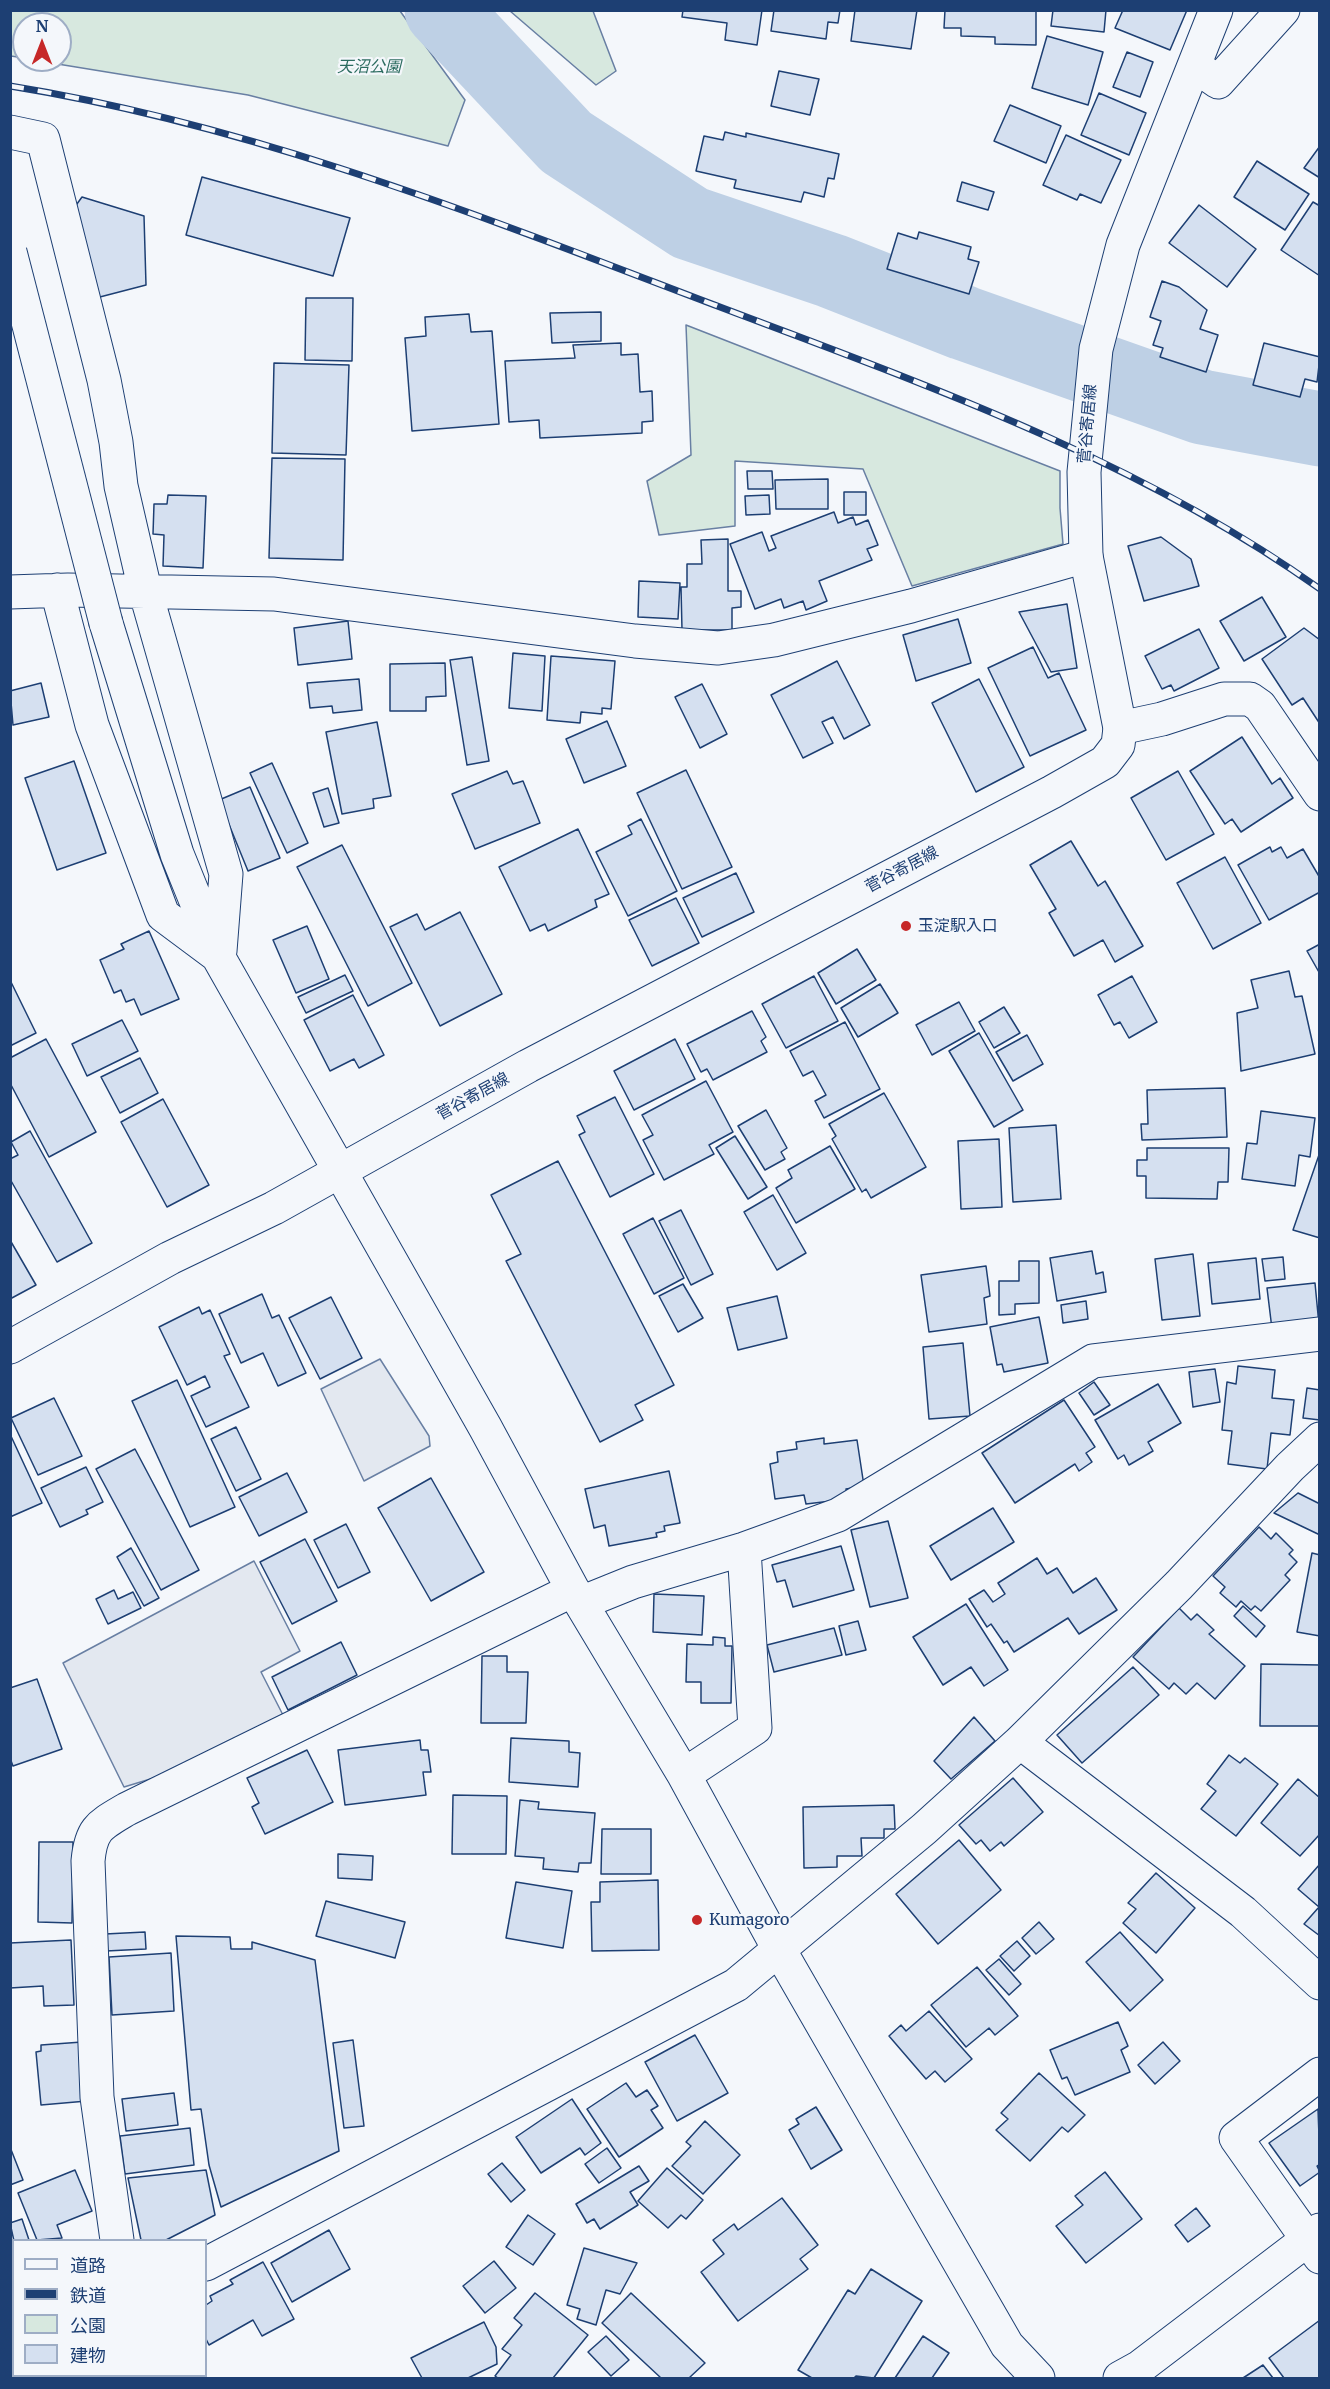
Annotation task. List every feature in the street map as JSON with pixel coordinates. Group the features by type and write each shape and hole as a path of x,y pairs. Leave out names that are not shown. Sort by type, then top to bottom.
{"street":[{"name":"菅谷寄居線","path":"10,1347 170,1258 274,1208 528,1066 1052,792 1105,762 1118,746 1120,728 1086,556 1084,472 1096,349 1123,245 1216,10"},
{"path":"1195,66 1218,82 1283,10"},
{"path":"10,132 43,139 104,380 116,442 121,486 145,591 226,874 219,958"},
{"path":"10,252 106,623 177,854 219,958 577,1596 684,1775 780,1951 1007,2345 1038,2379"},
{"path":"10,592 145,591 274,594 635,641 718,648 774,640 888,612 1086,556"},
{"path":"57,591 92,725 163,915 219,958"},
{"path":"1120,728 1162,719 1224,699 1250,699 1260,706 1320,794"},
{"path":"117,2239 97,2097 88,1861 90,1839 103,1823 128,1809 577,1596 744,1549 838,1515 1093,1361 1320,1334"},
{"path":"207,2263 736,1985 780,1951 924,1829 1020,1742 1179,1585 1290,1467 1320,1439"},
{"path":"684,1775 755,1728 744,1549"},
{"path":"1020,1742 1243,1912 1320,1983"},
{"path":"1137,2375 1315,2242 1236,2138 1320,2074"}],"green space":[{"name":"天沼公園","path":"10,11 400,11 465,100 448,146 248,95 72,66 72,12 12,12 11,56"},
{"path":"510,11 593,11 616,71 596,85"},
{"path":"686,325 1060,471 1063,544 912,586 863,469 735,461 735,526 659,535 647,481 691,455"}],"shaded area":[{"path":"380,1359 429,1436 430,1446 364,1481 321,1389"},
{"path":"254,1561 300,1651 261,1672 284,1717 157,1777 124,1787 63,1663"}],"building":[{"path":"683,10 762,10 757,45 725,40 727,23 682,17"},
{"path":"774,10 840,10 838,23 828,22 826,39 771,31"},
{"path":"855,10 917,10 911,49 851,41"},
{"path":"945,10 1036,10 1036,45 995,44 995,37 961,36 961,28 944,28"},
{"path":"1053,10 1106,10 1104,32 1051,26"},
{"path":"1123,10 1187,10 1170,50 1115,28"},
{"path":"1047,36 1103,52 1088,105 1032,88"},
{"path":"1127,52 1153,62 1140,97 1113,87"},
{"path":"779,71 819,79 810,115 771,106"},
{"path":"1099,93 1146,113 1129,155 1081,135"},
{"path":"1010,105 1061,126 1046,163 994,141"},
{"path":"725,132 746,137 746,133 839,154 834,179 828,178 824,197 804,192 801,202 734,188 736,180 696,171 704,136 723,140"},
{"path":"1066,135 1121,160 1101,203 1080,194 1077,200 1043,185"},
{"path":"1320,146 1320,178 1304,168"},
{"path":"1257,161 1309,194 1285,230 1234,197"},
{"path":"202,177 350,218 333,276 186,235"},
{"path":"962,182 994,192 988,210 957,201"},
{"path":"82,197 144,216 146,285 96,298 74,208"},
{"path":"1313,202 1320,206 1320,276 1281,250"},
{"path":"1199,205 1256,249 1227,287 1169,243"},
{"path":"919,232 971,247 968,259 979,262 969,294 887,269 898,233 917,239"},
{"path":"1162,281 1179,287 1207,310 1200,329 1218,335 1206,372 1160,357 1163,348 1153,345 1161,321 1150,317"},
{"path":"306,298 353,298 352,361 305,360"},
{"path":"601,312 601,341 552,343 550,313"},
{"path":"469,314 471,332 492,331 499,424 412,431 405,338 426,336 425,317"},
{"path":"621,343 621,355 638,354 640,392 652,391 653,421 642,422 642,433 540,438 539,420 509,422 505,361 575,358 573,345"},
{"path":"1264,343 1320,357 1317,382 1305,379 1300,397 1253,385"},
{"path":"274,363 349,365 346,455 272,453"},
{"path":"272,458 345,459 343,560 269,558"},
{"path":"747,471 772,471 773,489 748,489"},
{"path":"828,479 828,509 776,509 775,480"},
{"path":"844,492 866,492 866,515 844,515"},
{"path":"168,495 206,496 203,568 163,566 164,535 153,534 154,504 167,504"},
{"path":"769,495 770,514 746,515 745,496"},
{"path":"834,512 838,523 853,517 856,525 868,520 878,545 867,549 872,560 819,581 827,601 806,610 803,601 784,608 781,599 755,609 730,544 762,532 769,551 776,548 771,536"},
{"path":"1161,537 1191,559 1199,586 1144,601 1128,546"},
{"path":"728,539 728,591 741,591 741,607 732,608 732,630 682,630 681,587 687,587 687,564 702,564 701,540"},
{"path":"639,581 680,583 678,619 638,617"},
{"path":"1262,597 1286,637 1244,661 1220,621"},
{"path":"1067,604 1077,668 1051,672 1019,612"},
{"path":"958,619 971,663 916,681 903,635"},
{"path":"348,621 352,659 298,665 294,628"},
{"path":"1304,628 1320,640 1320,724 1303,698 1292,705 1262,659"},
{"path":"1199,629 1219,668 1174,691 1171,685 1162,689 1145,656"},
{"path":"1033,647 1048,678 1059,673 1086,730 1030,756 988,668"},
{"path":"513,653 545,656 542,711 509,708"},
{"path":"551,656 615,661 611,709 602,708 602,714 581,712 580,723 547,720"},
{"path":"472,657 489,761 467,765 450,660"},
{"path":"837,661 870,725 844,739 833,717 822,722 833,743 803,758 771,695"},
{"path":"445,663 446,696 426,697 426,711 390,711 390,664"},
{"path":"359,679 362,710 333,713 332,706 310,708 307,683"},
{"path":"979,679 1024,767 976,792 932,703"},
{"path":"41,683 49,717 13,725 10,691"},
{"path":"702,684 727,734 700,748 675,697"},
{"path":"607,721 626,766 584,783 566,739"},
{"path":"377,722 391,796 373,799 374,808 342,814 326,732"},
{"path":"1242,737 1272,784 1280,778 1293,798 1241,832 1232,819 1225,824 1190,771"},
{"path":"74,761 106,853 57,870 25,778"},
{"path":"272,763 308,843 287,853 250,773"},
{"path":"686,770 732,867 682,889 637,793"},
{"path":"507,771 513,784 523,781 540,823 475,849 452,794"},
{"path":"1178,771 1214,834 1166,860 1131,798"},
{"path":"250,787 280,858 248,871 219,800"},
{"path":"328,788 339,823 324,827 313,793"},
{"path":"641,819 677,891 628,916 596,852 632,834 628,826"},
{"path":"578,829 609,894 595,900 597,907 548,931 545,924 530,931 499,867"},
{"path":"1071,841 1098,886 1105,881 1143,946 1115,962 1103,940 1074,956 1049,913 1056,909 1030,865"},
{"path":"342,845 412,983 368,1006 297,867"},
{"path":"1270,847 1272,852 1281,847 1287,858 1303,849 1320,878 1320,892 1269,920 1238,865"},
{"path":"1225,857 1261,923 1213,949 1177,883"},
{"path":"736,873 754,912 702,937 683,898"},
{"path":"676,898 699,943 652,966 629,920"},
{"path":"460,912 502,994 440,1026 390,927 417,914 425,930"},
{"path":"307,926 329,979 296,993 273,940"},
{"path":"149,931 179,999 141,1015 134,999 126,1002 121,990 114,993 100,960 124,949 121,944"},
{"path":"1320,944 1320,974 1307,951"},
{"path":"857,949 876,980 836,1004 818,973"},
{"path":"1289,971 1295,997 1302,996 1315,1054 1241,1071 1237,1013 1258,1008 1251,980"},
{"path":"345,975 353,991 306,1013 298,997"},
{"path":"814,976 838,1021 786,1048 762,1004"},
{"path":"1132,976 1157,1022 1129,1038 1120,1022 1114,1025 1098,995"},
{"path":"10,980 36,1033 10,1046"},
{"path":"880,984 898,1013 858,1037 841,1008"},
{"path":"353,995 384,1055 359,1068 354,1059 330,1071 304,1020"},
{"path":"959,1002 975,1031 932,1055 916,1025"},
{"path":"1004,1007 1020,1033 994,1048 979,1022"},
{"path":"752,1011 766,1037 761,1041 767,1052 713,1080 707,1069 701,1072 687,1044"},
{"path":"122,1020 138,1051 87,1076 72,1044"},
{"path":"845,1022 880,1089 824,1118 815,1101 826,1095 813,1071 803,1076 790,1051"},
{"path":"979,1033 1023,1110 994,1127 949,1051"},
{"path":"1027,1035 1043,1064 1013,1081 996,1052"},
{"path":"46,1039 96,1132 49,1157 10,1083 10,1058"},
{"path":"675,1039 695,1079 634,1110 614,1071"},
{"path":"140,1058 158,1093 120,1113 101,1077"},
{"path":"706,1081 733,1132 709,1145 714,1154 664,1180 643,1140 653,1135 642,1115"},
{"path":"1225,1088 1227,1137 1142,1140 1141,1124 1148,1124 1147,1090"},
{"path":"884,1093 926,1167 871,1198 866,1189 862,1192 832,1139 836,1136 829,1124"},
{"path":"615,1097 654,1174 610,1197 579,1135 585,1132 577,1116"},
{"path":"163,1099 209,1185 167,1207 121,1122"},
{"path":"766,1110 787,1148 781,1152 785,1159 765,1170 738,1126"},
{"path":"1261,1111 1315,1118 1310,1157 1299,1155 1295,1186 1242,1179 1247,1143 1257,1144"},
{"path":"1056,1125 1061,1199 1013,1202 1009,1128"},
{"path":"30,1131 92,1243 57,1262 10,1179 10,1159 18,1155 11,1142"},
{"path":"735,1136 767,1187 748,1199 716,1148"},
{"path":"999,1139 1002,1207 961,1209 958,1141"},
{"path":"830,1146 855,1189 796,1223 776,1188 792,1178 788,1170"},
{"path":"1147,1148 1229,1148 1228,1182 1218,1182 1217,1199 1146,1198 1146,1176 1137,1176 1137,1160 1147,1160"},
{"path":"1320,1152 1320,1238 1293,1230"},
{"path":"558,1161 674,1385 635,1405 643,1420 600,1442 506,1261 521,1254 491,1195"},
{"path":"773,1195 806,1253 777,1270 744,1212"},
{"path":"681,1210 713,1274 691,1285 659,1221"},
{"path":"653,1218 684,1278 654,1294 623,1234"},
{"path":"10,1240 36,1285 10,1299"},
{"path":"1092,1251 1096,1274 1103,1272 1106,1292 1057,1301 1050,1258"},
{"path":"1193,1254 1200,1316 1162,1320 1155,1259"},
{"path":"1283,1257 1285,1279 1265,1281 1262,1259"},
{"path":"1256,1258 1260,1299 1212,1304 1208,1263"},
{"path":"1019,1261 1039,1261 1039,1303 1015,1304 1015,1314 999,1315 999,1281 1019,1281"},
{"path":"986,1266 990,1296 984,1298 987,1324 929,1332 921,1275"},
{"path":"1315,1283 1319,1325 1272,1329 1267,1288"},
{"path":"683,1284 703,1318 678,1332 659,1296"},
{"path":"262,1294 272,1318 279,1315 306,1373 278,1386 263,1353 241,1363 219,1314"},
{"path":"777,1296 787,1338 738,1350 727,1308"},
{"path":"331,1297 362,1358 320,1379 289,1318"},
{"path":"1086,1301 1088,1319 1063,1323 1061,1305"},
{"path":"199,1307 202,1314 210,1310 230,1354 224,1356 249,1407 206,1427 191,1396 210,1387 205,1376 187,1385 159,1327"},
{"path":"1039,1317 1048,1363 1004,1372 1002,1364 997,1365 990,1327"},
{"path":"963,1343 970,1416 929,1419 923,1347"},
{"path":"1238,1366 1275,1370 1272,1398 1294,1400 1290,1435 1271,1433 1267,1469 1228,1464 1232,1431 1222,1430 1227,1382 1236,1384"},
{"path":"1215,1369 1220,1402 1193,1407 1189,1372"},
{"path":"177,1380 235,1507 190,1527 132,1401"},
{"path":"1094,1382 1110,1405 1094,1415 1079,1393"},
{"path":"1158,1384 1181,1423 1148,1442 1153,1451 1129,1465 1124,1455 1118,1459 1095,1420"},
{"path":"1307,1388 1320,1390 1320,1420 1303,1418"},
{"path":"54,1398 82,1456 38,1475 11,1418"},
{"path":"1064,1400 1095,1447 1086,1453 1092,1462 1079,1471 1075,1464 1015,1503 982,1453"},
{"path":"236,1427 261,1479 236,1491 211,1439"},
{"path":"10,1434 42,1503 10,1517"},
{"path":"824,1438 824,1444 857,1440 864,1486 846,1489 848,1499 806,1504 804,1495 775,1499 770,1464 778,1462 777,1452 797,1449 796,1442"},
{"path":"135,1449 199,1570 161,1590 96,1469"},
{"path":"86,1467 103,1502 86,1510 88,1514 60,1527 41,1488"},
{"path":"669,1471 680,1523 664,1526 665,1531 656,1533 657,1537 609,1546 605,1525 594,1528 585,1489"},
{"path":"287,1473 307,1512 259,1536 239,1497"},
{"path":"431,1478 484,1572 431,1601 378,1508"},
{"path":"1298,1493 1320,1504 1320,1535 1274,1513"},
{"path":"993,1508 1014,1542 951,1580 930,1546"},
{"path":"888,1521 908,1598 870,1607 851,1530"},
{"path":"346,1524 370,1572 338,1588 314,1540"},
{"path":"1259,1527 1271,1539 1276,1533 1293,1550 1289,1554 1297,1562 1285,1575 1290,1580 1261,1611 1255,1606 1251,1610 1241,1601 1236,1607 1220,1593 1225,1587 1213,1576"},
{"path":"305,1539 337,1601 292,1624 260,1562"},
{"path":"841,1546 854,1590 793,1607 785,1580 777,1582 772,1565"},
{"path":"131,1548 159,1598 144,1606 117,1557"},
{"path":"1312,1553 1320,1555 1320,1636 1297,1632"},
{"path":"1037,1558 1047,1574 1057,1568 1073,1593 1096,1578 1117,1610 1079,1634 1068,1618 1014,1652 1007,1641 1004,1643 991,1624 987,1627 969,1599 984,1590 993,1602 1005,1594 998,1583"},
{"path":"114,1590 118,1599 133,1592 141,1608 108,1624 96,1599"},
{"path":"654,1594 704,1596 702,1635 653,1632"},
{"path":"966,1604 1008,1670 984,1686 971,1667 943,1685 913,1637"},
{"path":"1243,1606 1265,1626 1256,1637 1234,1616"},
{"path":"1179,1608 1191,1620 1197,1614 1214,1630 1209,1634 1245,1666 1215,1699 1197,1683 1186,1694 1174,1683 1169,1689 1133,1657"},
{"path":"858,1621 866,1650 846,1655 839,1626"},
{"path":"834,1628 842,1655 774,1672 767,1645"},
{"path":"713,1637 725,1638 725,1646 732,1646 731,1703 701,1703 701,1682 686,1682 687,1644 713,1645"},
{"path":"341,1642 357,1675 288,1710 272,1677"},
{"path":"482,1656 507,1656 507,1672 528,1672 526,1723 481,1723"},
{"path":"1261,1664 1320,1665 1320,1726 1260,1726"},
{"path":"1133,1667 1159,1695 1082,1763 1057,1735"},
{"path":"37,1679 62,1749 13,1766 10,1758 10,1688"},
{"path":"974,1717 995,1741 951,1779 934,1761"},
{"path":"511,1738 569,1741 569,1752 580,1753 578,1787 509,1782"},
{"path":"420,1740 421,1750 428,1750 431,1772 423,1772 426,1795 345,1805 338,1750"},
{"path":"307,1750 333,1802 265,1834 252,1807 259,1803 247,1778"},
{"path":"1229,1755 1240,1763 1245,1758 1278,1784 1236,1836 1201,1809 1216,1791 1207,1784"},
{"path":"1013,1778 1043,1812 1004,1846 1001,1842 990,1851 981,1840 976,1844 959,1825"},
{"path":"1298,1779 1320,1798 1320,1834 1300,1856 1261,1823"},
{"path":"453,1795 507,1796 506,1854 452,1854"},
{"path":"520,1800 539,1802 538,1809 595,1813 591,1863 579,1863 578,1872 543,1869 544,1858 515,1856"},
{"path":"894,1805 895,1829 884,1829 884,1838 861,1838 862,1856 837,1856 837,1867 804,1868 803,1807"},
{"path":"602,1829 651,1829 651,1874 601,1874"},
{"path":"959,1840 1001,1890 938,1944 896,1894"},
{"path":"39,1842 73,1842 72,1923 38,1922"},
{"path":"338,1854 373,1856 372,1880 338,1878"},
{"path":"1320,1864 1320,1936 1304,1924 1319,1907 1298,1889"},
{"path":"1156,1873 1195,1908 1156,1953 1123,1923 1136,1909 1128,1903"},
{"path":"658,1880 659,1950 592,1951 591,1902 600,1902 600,1882"},
{"path":"516,1882 572,1891 563,1948 506,1938"},
{"path":"326,1901 405,1922 395,1958 316,1936"},
{"path":"1039,1922 1054,1939 1036,1954 1022,1938"},
{"path":"145,1932 146,1949 106,1951 105,1934"},
{"path":"1120,1932 1163,1980 1130,2011 1086,1962"},
{"path":"176,1936 230,1937 231,1949 252,1949 252,1942 315,1960 339,2151 221,2207 209,2165 201,2109 191,2110"},
{"path":"71,1940 74,2005 44,2006 43,1986 10,1988 10,1943"},
{"path":"1017,1941 1030,1956 1014,1971 1000,1956"},
{"path":"171,1953 174,2011 112,2015 109,1957"},
{"path":"999,1959 1021,1984 1009,1995 986,1970"},
{"path":"977,1967 1018,2016 995,2035 989,2028 966,2047 931,2005"},
{"path":"929,2011 972,2059 945,2082 935,2071 926,2079 889,2036 901,2025 906,2031"},
{"path":"1118,2022 1128,2046 1121,2050 1130,2072 1075,2095 1067,2077 1062,2079 1050,2050"},
{"path":"695,2035 728,2093 677,2121 645,2062"},
{"path":"353,2040 364,2126 344,2128 333,2043"},
{"path":"82,2042 87,2101 41,2105 36,2052 41,2051 41,2045"},
{"path":"1163,2042 1180,2061 1155,2084 1138,2065"},
{"path":"1039,2073 1085,2115 1068,2132 1062,2127 1030,2161 996,2130 1008,2119 1001,2113"},
{"path":"626,2083 636,2097 647,2090 658,2106 651,2110 663,2128 619,2157 587,2109"},
{"path":"174,2093 178,2125 126,2131 122,2099"},
{"path":"572,2099 601,2143 585,2155 580,2148 541,2173 516,2137"},
{"path":"816,2107 842,2150 811,2169 789,2130 799,2124 796,2119"},
{"path":"1318,2109 1320,2164 1317,2166 1320,2172 1300,2186 1269,2143"},
{"path":"705,2121 740,2155 703,2194 672,2166 691,2146 686,2142"},
{"path":"190,2128 194,2165 125,2174 120,2136"},
{"path":"10,2147 23,2180 10,2185"},
{"path":"607,2148 621,2168 599,2183 585,2164"},
{"path":"502,2163 525,2190 511,2202 488,2174"},
{"path":"639,2166 649,2181 630,2192 638,2205 600,2229 594,2219 587,2223 576,2204"},
{"path":"667,2168 703,2200 686,2219 681,2215 668,2228 638,2201"},
{"path":"75,2170 92,2211 57,2225 62,2238 37,2239 18,2193"},
{"path":"206,2170 215,2215 168,2239 141,2239 128,2178"},
{"path":"1105,2172 1142,2219 1086,2263 1056,2226 1083,2205 1075,2196"},
{"path":"782,2198 818,2245 800,2259 808,2269 738,2321 701,2272 724,2254 713,2240 734,2224 738,2230"},
{"path":"1196,2208 1210,2226 1188,2242 1175,2225"},
{"path":"528,2215 555,2234 533,2265 506,2247"},
{"path":"22,2219 29,2239 14,2239 10,2223"},
{"path":"329,2230 350,2269 292,2302 271,2263"},
{"path":"584,2248 637,2263 620,2294 606,2290 596,2325 577,2319 580,2309 567,2305"},
{"path":"494,2261 516,2288 485,2313 463,2286"},
{"path":"263,2262 294,2319 262,2336 253,2320 209,2345 207,2341 207,2304 212,2301 210,2296 233,2284 230,2280"},
{"path":"12,2266 12,2304 10,2305 10,2267"},
{"path":"871,2269 922,2301 874,2378 856,2376 854,2378 812,2378 798,2370 848,2290 855,2294"},
{"path":"535,2293 588,2335 553,2378 498,2378 495,2376 511,2355 502,2349 522,2325 514,2318"},
{"path":"631,2293 705,2363 689,2378 661,2378 602,2323"},
{"path":"1320,2320 1320,2378 1284,2378 1269,2358"},
{"path":"484,2322 496,2347 497,2364 468,2378 422,2378 411,2358"},
{"path":"606,2336 629,2360 611,2376 588,2352"},
{"path":"923,2336 949,2353 932,2378 895,2378"},
{"path":"1263,2365 1273,2378 1243,2378"},
{"path":"66,2377 142,2378 66,2378"}],"waterway":[{"path":"442,10 566,142 690,223 832,271 964,323 1202,407 1320,429"}],"railway":[{"path":"10,86 101,103 190,124 367,177 454,207 869,363 948,394 1102,462 1177,500 1250,542 1320,589"}],"place":[{"name":"玉淀駅入口","path":"906,926"},
{"name":"Kumagoro","path":"697,1920"}]}
